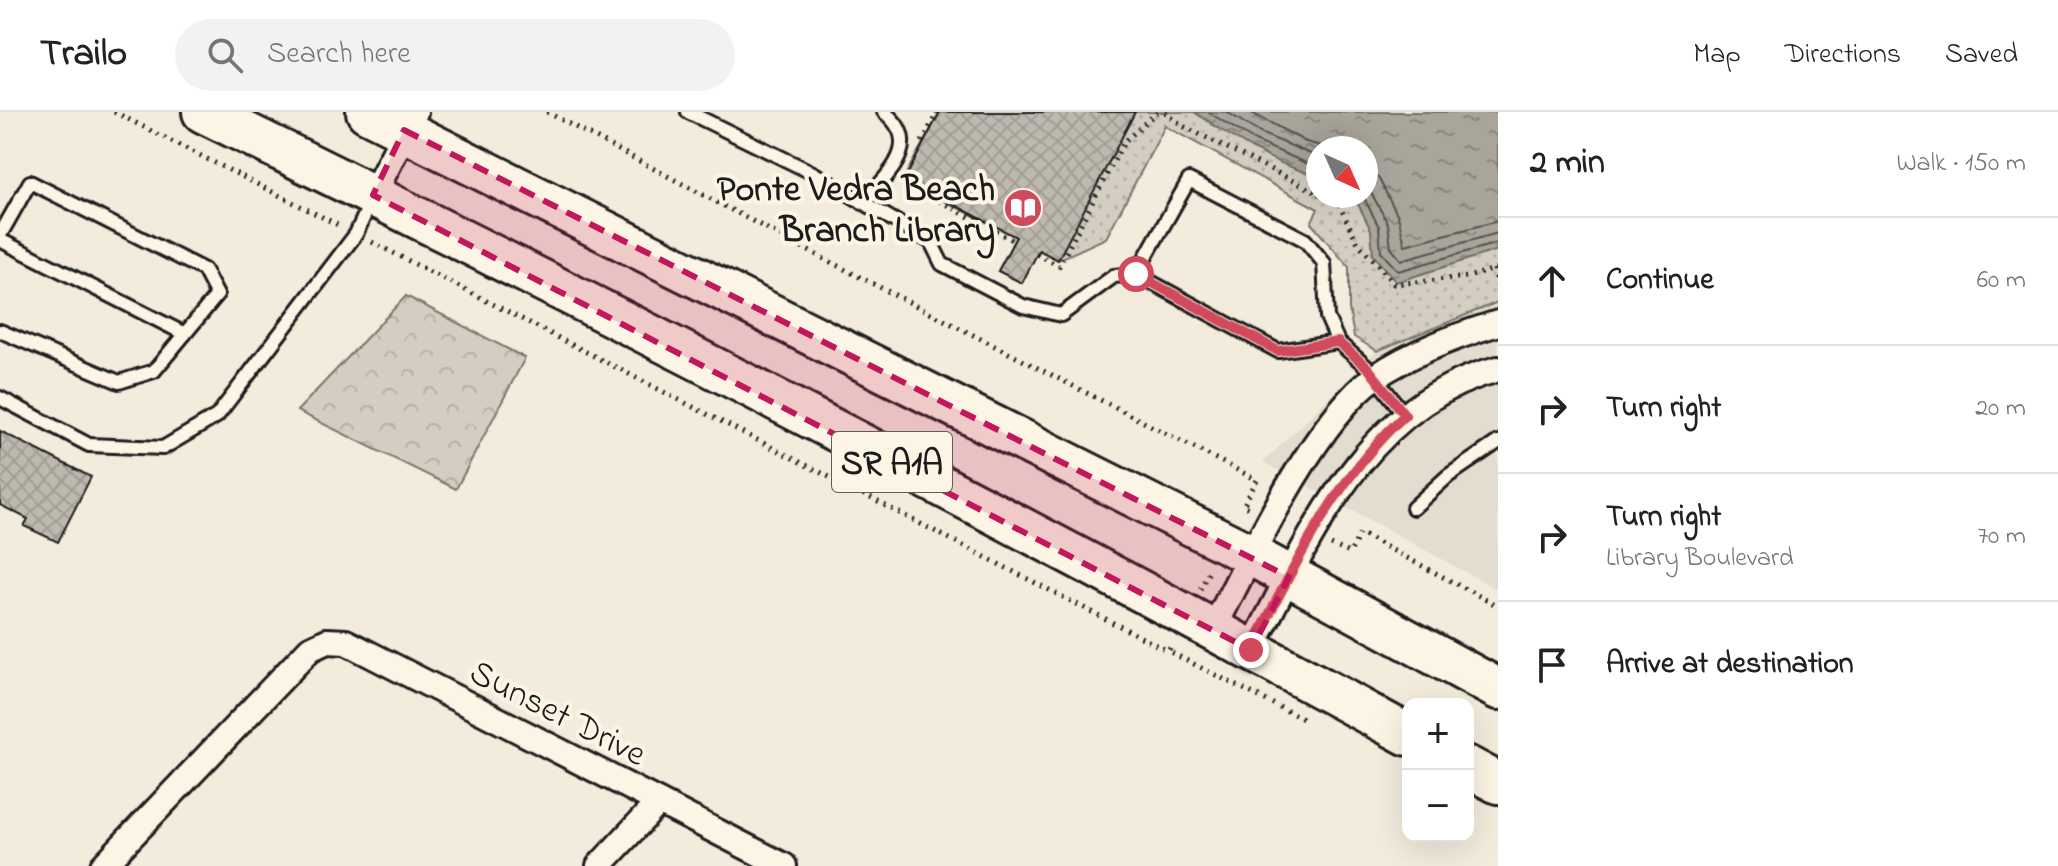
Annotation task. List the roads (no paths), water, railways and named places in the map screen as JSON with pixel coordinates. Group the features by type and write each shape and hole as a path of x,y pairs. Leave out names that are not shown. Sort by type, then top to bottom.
{"main road":[{"name":"SR A1A","path":"203,112 373,195 1214,628 1402,732"},
{"name":"SR A1A","path":"367,112 409,121 1251,555 1498,689"},
{"path":"1474,770 1498,783"}],"street":[{"path":"373,195 409,121"},
{"path":"1214,628 1272,518 1320,440 1353,397 1375,378 1454,337 1498,323"},
{"path":"1251,650 1311,536 1370,447 1405,415 1442,393 1498,369"},
{"name":"Sunset Drive","path":"103,866 302,657 310,649 327,641 346,642 784,866"},
{"path":"599,866 659,802"}],"lane":[{"path":"688,112 813,173 931,242 942,264 1023,306 1061,315 1114,276 1136,274 1278,351 1338,342"},
{"path":"863,203 895,167 904,146 897,122 884,112"},
{"path":"1136,274 1189,180 1305,240 1324,263 1327,317 1338,342 1375,378 1405,415"},
{"path":"0,331 119,382 154,371 185,334 217,295 204,270 30,182 0,237 185,334"},
{"path":"0,398 89,445 163,448 217,416 356,234 373,195"},
{"path":"1413,508 1448,476 1498,442"}],"water":[{"path":"1194,112 1498,112 1498,250 1396,282 1373,255 1371,230 1360,208 1378,208 1378,136 1306,136 1306,172 1238,141"}],"place":[{"name":"Ponte Vedra Beach Branch Library","path":"1023,208"}]}
